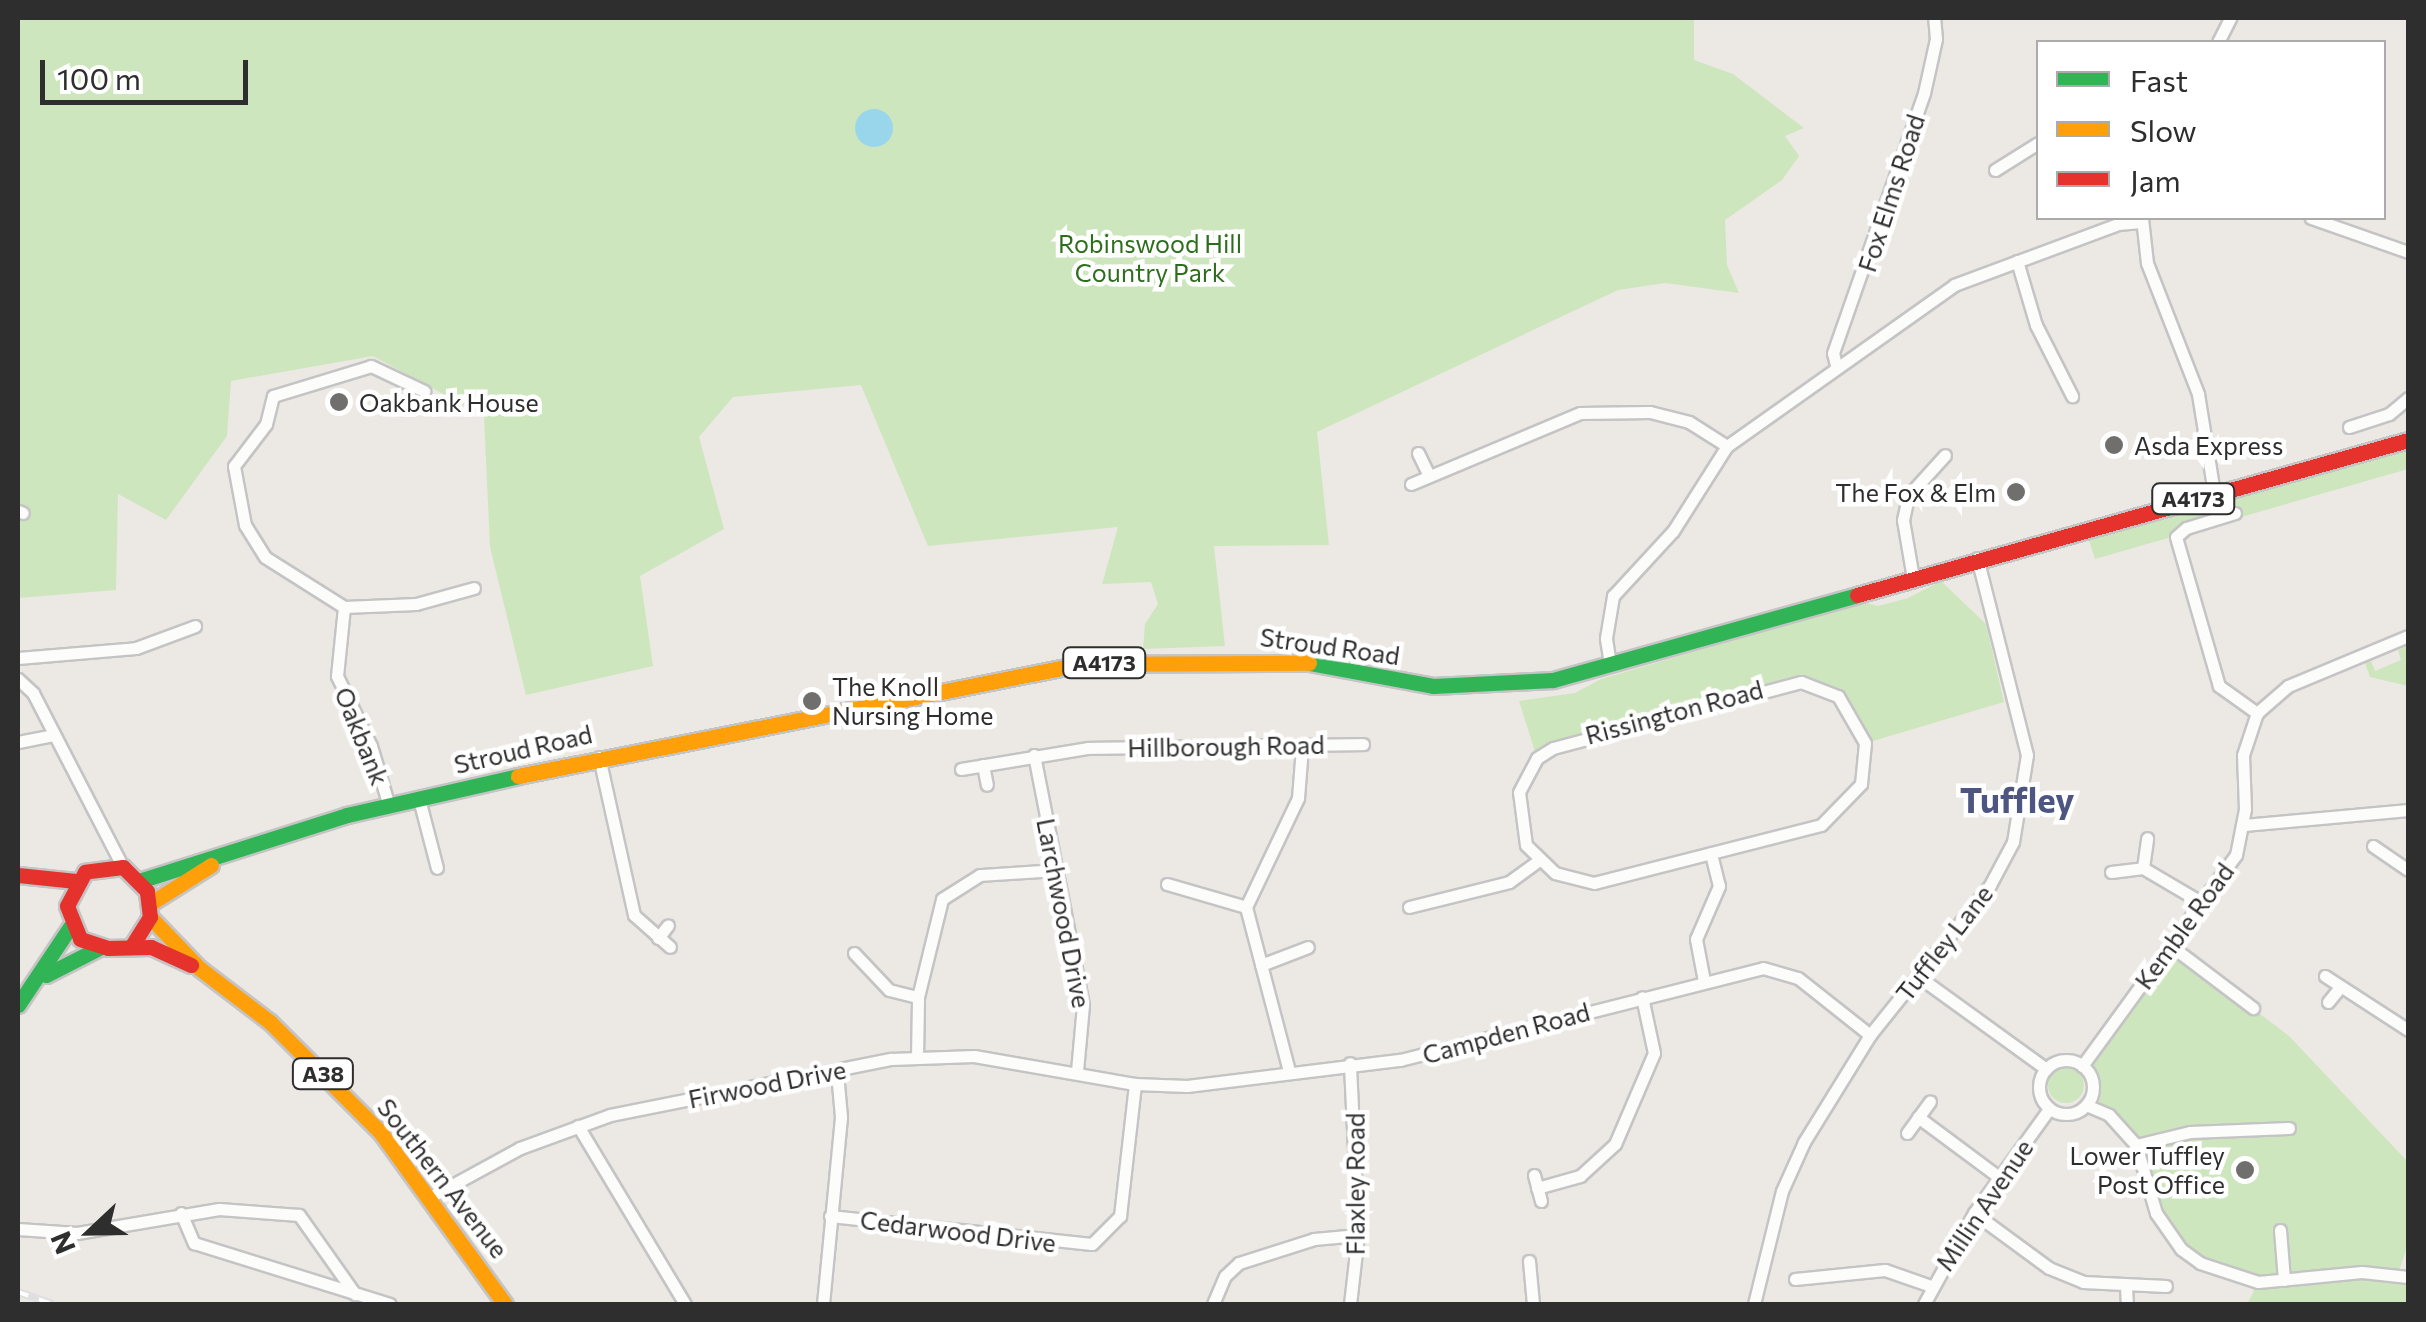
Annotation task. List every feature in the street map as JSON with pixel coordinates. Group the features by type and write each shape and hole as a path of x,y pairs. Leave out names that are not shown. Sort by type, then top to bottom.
{"main road":[{"name":"Stroud Road","path":"233,853 388,806 599,757 1082,664 1297,662 1433,686 1486,687 1553,680 2408,440"},
{"name":"A4173","path":"139,881 233,853"},
{"name":"A4173","path":"151,910 233,853"},
{"path":"18,1005 70,927 66,906 76,881 98,866 124,868"},
{"name":"A38","path":"124,868 139,881 151,910 199,968"},
{"path":"25,877 76,881"},
{"path":"25,877 66,906"},
{"path":"133,944 151,910"},
{"path":"38,980 101,947 70,927"},
{"name":"A38","path":"101,947 133,944 199,968"},
{"name":"Southern Avenue","path":"199,968 270,1022 333,1083 432,1196 505,1304"}],"street":[{"name":"Fox Elms Road","path":"1836,365 1833,353 1924,93 1936,39 1934,18"},
{"path":"1995,170 2036,144"},
{"path":"1610,664 1606,638 1613,596 1673,530 1727,446 1836,365 1954,286 2117,221 2142,220 2147,262 2198,394 2214,493"},
{"path":"2316,220 2408,252"},
{"path":"2017,261 2036,325 2072,396"},
{"path":"424,391 371,366 274,396 266,424 234,466 245,525 265,556 344,607 416,604 477,588"},
{"path":"2349,427 2389,414 2408,398"},
{"path":"1411,484 1580,413 1650,412 1689,422 1727,446"},
{"path":"1418,453 1429,476"},
{"path":"1913,578 1904,520 1908,496 1937,457"},
{"path":"2235,513 2186,528 2176,538 2219,686 2257,713 2288,686 2408,636"},
{"name":"Tuffley Lane","path":"1754,1304 1782,1192 1804,1142 1870,1036 1990,885 2013,842 2025,800 2027,754 1977,558"},
{"name":"Oakbank","path":"344,607 337,676 371,746 388,806"},
{"path":"18,658 136,648 195,626"},
{"path":"18,679 33,693 102,836 124,868"},
{"name":"Rissington Road","path":"1784,682 1838,696 1865,743 1853,799 1821,824 1711,853 1594,883 1573,881 1538,861 1520,830 1519,792 1537,758 1552,748 1784,682"},
{"name":"Kemble Road","path":"2082,1066 2204,904 2236,855 2244,825 2243,754 2257,713"},
{"path":"18,742 54,735"},
{"name":"Hillborough Road","path":"1034,755 1088,748 1363,744"},
{"path":"1289,1071 1246,907 1298,798 1302,747"},
{"path":"960,770 1034,755"},
{"name":"Larchwood Drive","path":"1034,755 1083,1005 1077,1072"},
{"path":"599,757 634,915 670,947"},
{"path":"983,765 986,785"},
{"path":"420,799 437,868"},
{"path":"2244,825 2408,810"},
{"path":"98,866 102,836"},
{"path":"2143,868 2147,838"},
{"path":"2373,846 2408,870"},
{"path":"1704,981 1696,939 1719,886 1711,853"},
{"path":"1409,907 1509,882 1538,861"},
{"path":"2111,872 2143,868 2204,904"},
{"path":"917,1057 918,997 943,897 980,875 1055,870"},
{"path":"1167,884 1246,907"},
{"path":"658,938 668,925"},
{"path":"1261,965 1308,946"},
{"path":"2171,946 2253,1008"},
{"path":"859,956 889,990 918,997"},
{"name":"Campden Road","path":"1118,1080 1187,1086 1400,1060 1763,968 1786,973 1870,1036"},
{"path":"2325,976 2408,1030"},
{"path":"1919,977 2046,1069"},
{"path":"2328,1002 2340,986"},
{"path":"1534,1174 1539,1195 1580,1176 1615,1144 1654,1053 1642,997"},
{"name":"Firwood Drive","path":"432,1196 578,1126 917,1057 989,1057 1118,1080"},
{"path":"2086,1105 2092,1083 2082,1066 2060,1061 2046,1069 2039,1092 2050,1109 2067,1114 2086,1105 2109,1115 2136,1145 2156,1213 2181,1249 2225,1276 2284,1280 2362,1272 2408,1277"},
{"name":"Flaxley Road","path":"1350,1064 1358,1235 1350,1304"},
{"path":"823,1304 841,1117 836,1072"},
{"name":"Cedarwood Drive","path":"830,1216 1092,1244 1120,1216 1134,1084"},
{"path":"1906,1133 1930,1100"},
{"name":"Millin Avenue","path":"1924,1304 1974,1214 2050,1109"},
{"path":"1918,1117 2000,1178"},
{"path":"578,1126 685,1304"},
{"path":"2136,1145 2190,1132 2289,1128"},
{"path":"18,1229 77,1233 182,1213 299,1214 355,1294"},
{"path":"182,1213 194,1243 390,1304"},
{"path":"1974,1214 2049,1268 2082,1282 2166,1286"},
{"path":"2280,1230 2284,1280"},
{"path":"1213,1304 1224,1276 1239,1263 1314,1239 1358,1235"},
{"path":"1529,1261 1533,1304"},
{"path":"1794,1279 1885,1270 1931,1286"},
{"path":"2126,1287 2127,1304"}],"green space":[{"name":"Robinswood Hill Country Park","path":"18,18 1694,18 1694,60 1733,74 1804,128 1785,136 1799,156 1782,180 1725,220 1727,265 1739,293 1665,283 1618,290 1317,432 1329,545 1214,546 1225,646 1143,649 1145,624 1158,604 1151,582 1102,584 1118,527 928,546 861,385 733,397 699,437 724,529 640,576 653,666 526,695 490,547 484,416 373,356 231,381 227,436 166,520 118,494 116,590 18,598"},
{"path":"2408,440 2408,469 2095,559 2085,528"},
{"path":"1941,581 1986,624 2004,702 1873,741 1837,696 1801,682 1537,758 1519,701 1575,693 1601,679 1863,602 1878,606 1908,598"},
{"path":"2408,646 2408,686 2370,677 2365,663 2371,661 2375,671 2401,660 2398,650"},
{"path":"2171,946 2289,1036 2408,1162 2408,1244 2398,1274 2408,1277 2408,1304 2247,1304 2258,1283 2225,1276 2168,1234 2136,1145 2123,1128 2086,1105 2092,1083 2082,1066"},
{"path":"2066,1067 2079,1072 2084,1085 2079,1098 2066,1103 2053,1098 2048,1085 2053,1072"}],"water":[{"path":"874,109 888,114 893,128 888,142 874,147 860,142 855,128 860,114"}],"railway":[{"path":"18,1292 53,1304"}],"traffic: fast":[{"path":"1309,663 1433,686 1553,680 1857,595"},
{"path":"139,881 347,815 518,776"},
{"path":"18,1005 70,927"},
{"path":"46,975 101,947"}],"traffic: slow":[{"path":"518,776 1081,664 1309,663"},
{"path":"151,903 211,865"},
{"path":"150,917 199,968 270,1022 381,1133 505,1304"}],"traffic: jam":[{"path":"1857,595 2408,440"},
{"path":"133,944 150,917 147,891 123,867 85,872 67,906 80,939 108,948 151,947 191,965"},
{"path":"18,875 76,881"}],"place":[{"name":"Oakbank House","path":"339,402"},
{"name":"Asda Express","path":"2114,445"},
{"name":"The Fox & Elm","path":"2016,492"},
{"name":"The Knoll Nursing Home","path":"812,701"},
{"name":"Lower Tuffley Post Office","path":"2245,1170"}],"district":[{"name":"Tuffley","path":"2017,799"}]}
